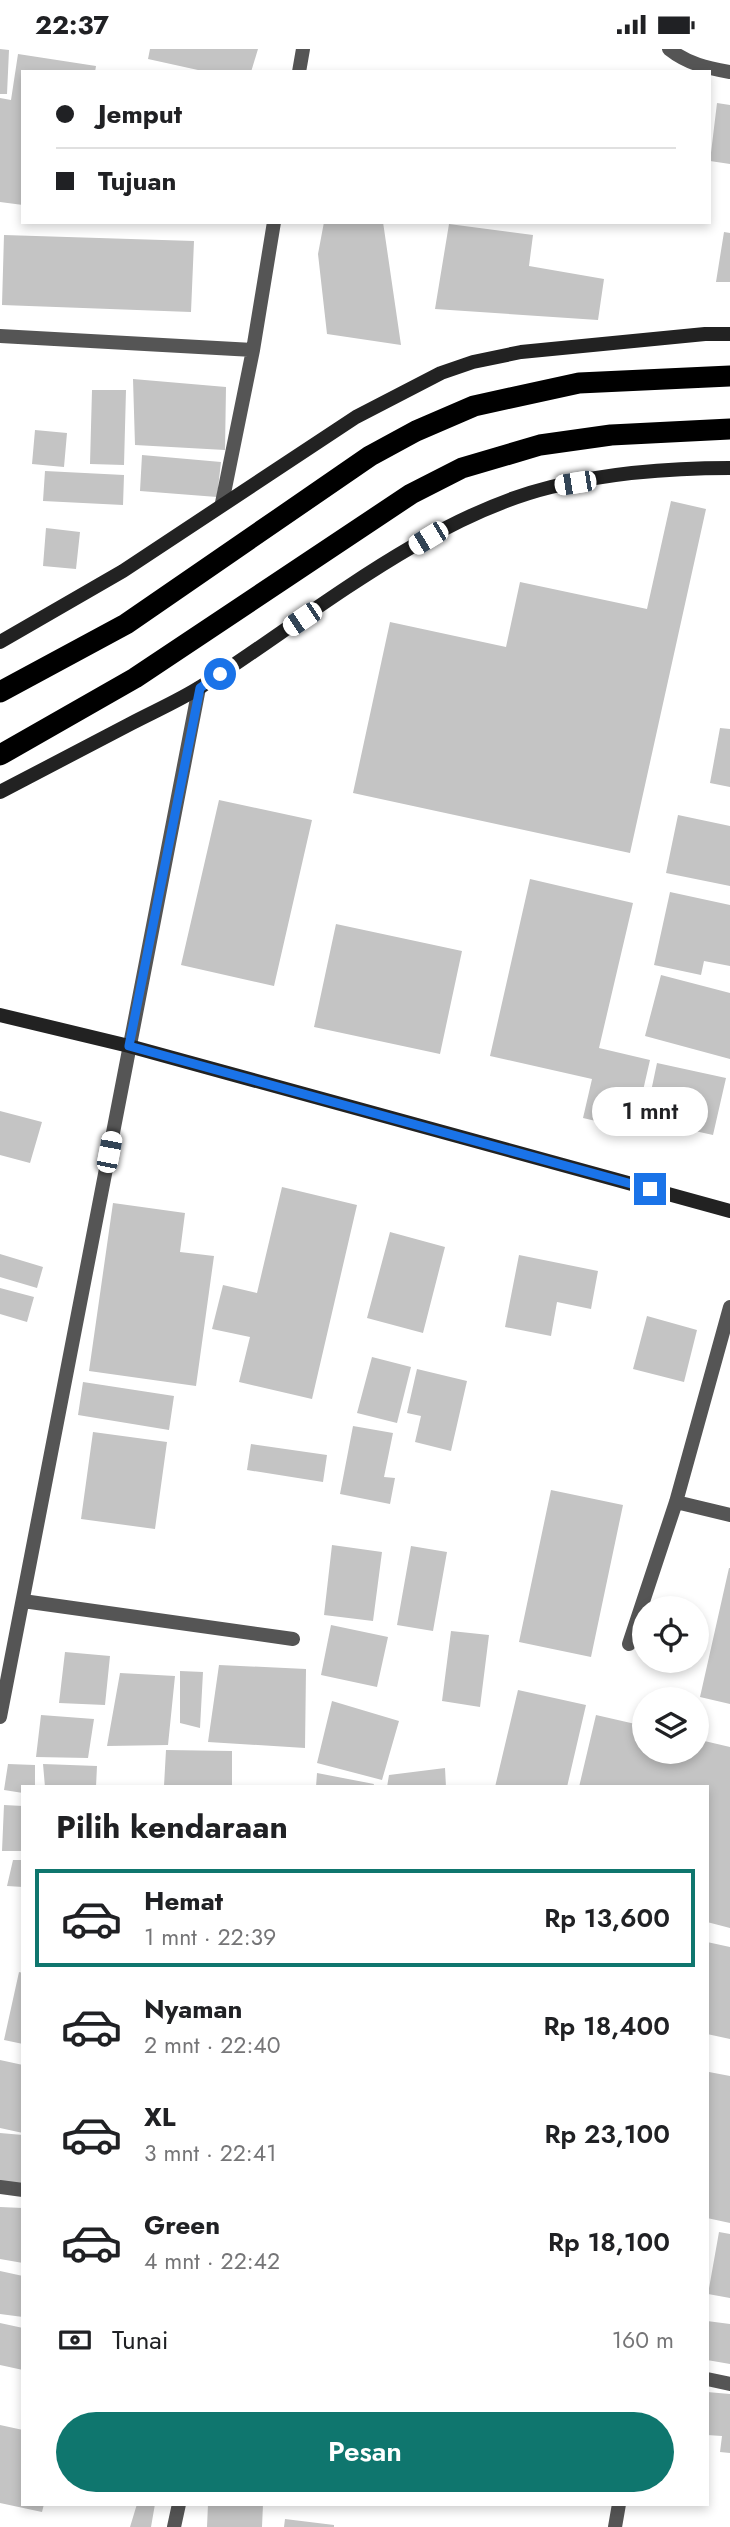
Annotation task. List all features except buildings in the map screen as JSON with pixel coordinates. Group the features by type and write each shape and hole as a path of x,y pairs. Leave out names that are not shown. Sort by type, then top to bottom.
{"highway":[{"path":"0,692 126,624 370,456 416,431 474,406 579,383 730,376"},
{"path":"0,755 135,678 411,494 462,468 540,445 611,435 730,429"}],"street":[{"path":"299,70 303,49"},
{"path":"669,49 682,59 695,64 730,72"},
{"path":"222,503 253,350 274,224"},
{"path":"0,642 123,571 222,503 356,417 441,373 473,362 521,352 705,334 730,334"},
{"path":"0,336 253,350"},
{"path":"0,792 200,688 364,577 428,538 490,508 550,487 626,474 730,468"},
{"path":"0,1717 200,688"},
{"path":"0,1015 129,1046 730,1211"},
{"path":"629,1644 676,1502 730,1307"},
{"path":"676,1502 730,1514"},
{"path":"23,1601 293,1639"},
{"path":"0,2187 21,2190"},
{"path":"709,2379 730,2384"},
{"path":"174,2527 179,2506"},
{"path":"615,2527 619,2506"}],"route":[{"path":"220,674 200,688 129,1046 650,1189"}]}
